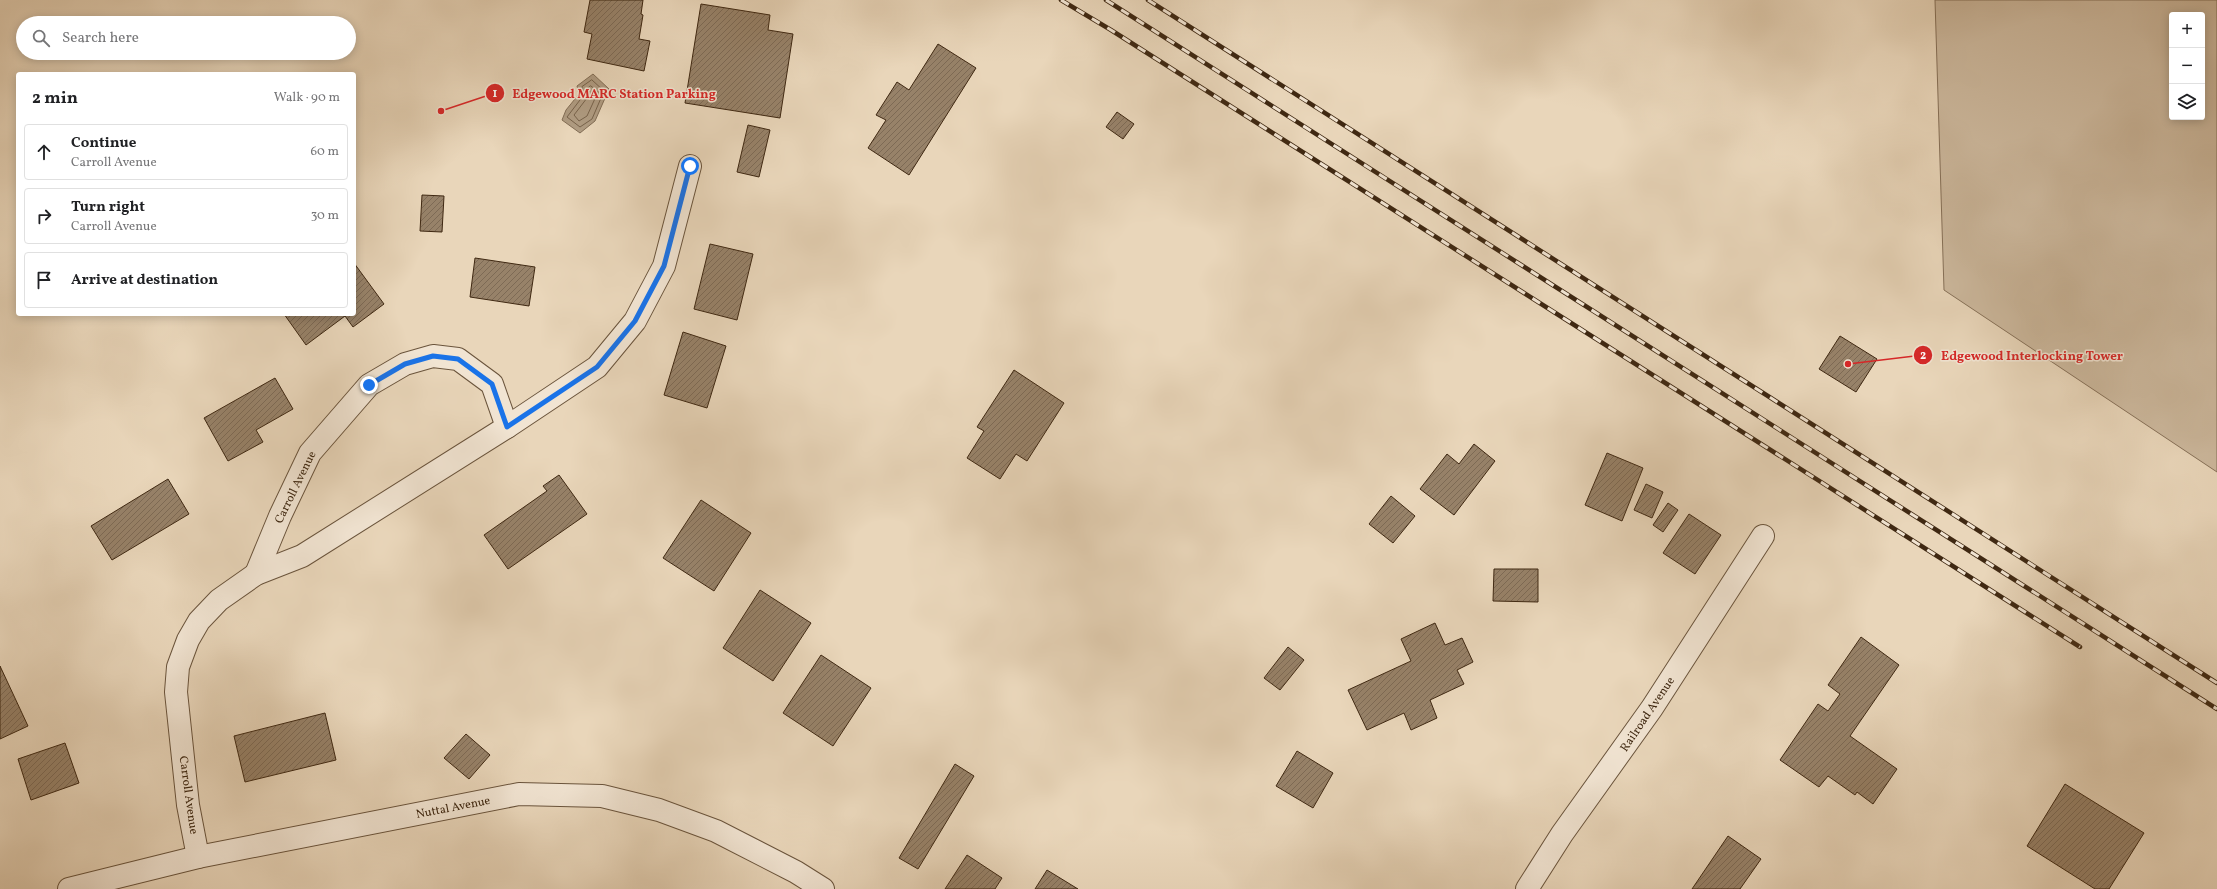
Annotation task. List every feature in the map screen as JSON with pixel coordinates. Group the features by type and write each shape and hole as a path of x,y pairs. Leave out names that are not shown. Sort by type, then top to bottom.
{"street":[{"name":"Carroll Avenue","path":"198,857 188,805 176,692 178,667 188,640 199,621 219,600 256,574 302,556 507,427 597,367 635,321 664,266 690,166"},
{"name":"Carroll Avenue","path":"256,574 280,516 310,453 369,385 405,364 433,356 458,359 492,384 507,427"},
{"name":"Railroad Avenue","path":"1528,889 1562,834 1652,708 1763,536"},
{"name":"Nuttal Avenue","path":"69,889 198,857 520,794 602,796 659,810 716,831 796,872 824,889"}],"shaded area":[{"path":"1935,0 2217,0 2217,472 1944,290"}],"water":[{"path":"593,74 609,89 595,121 580,133 562,120 566,110 579,94 577,86"}],"building":[{"path":"590,0 643,0 641,14 643,15 639,39 650,41 644,71 587,59 592,34 584,32"},
{"path":"701,4 770,15 768,30 793,34 780,118 685,103"},
{"path":"938,44 976,68 909,175 868,148 886,120 876,115 897,82 909,90"},
{"path":"1117,112 1134,124 1123,139 1106,127"},
{"path":"748,125 770,130 759,177 737,172"},
{"path":"422,195 444,196 442,232 420,231"},
{"path":"710,244 753,254 737,320 694,309"},
{"path":"475,258 535,267 529,306 470,297"},
{"path":"356,266 384,304 353,327 345,316 356,316"},
{"path":"285,316 345,316 306,345"},
{"path":"683,332 726,346 707,408 664,395"},
{"path":"1840,336 1877,359 1856,392 1819,369"},
{"path":"1014,370 1064,403 1027,461 1016,454 1000,479 967,458 984,431 977,427"},
{"path":"275,378 293,409 256,430 263,442 228,461 204,418"},
{"path":"1474,444 1495,461 1454,515 1420,489 1447,454 1459,464"},
{"path":"1607,453 1643,468 1622,521 1585,505"},
{"path":"559,475 587,514 508,569 484,535 547,491 543,486"},
{"path":"168,479 189,514 112,560 91,526"},
{"path":"1646,484 1663,492 1652,518 1634,510"},
{"path":"1391,496 1415,516 1393,543 1369,524"},
{"path":"701,500 751,533 714,591 663,558"},
{"path":"1668,503 1678,510 1663,532 1653,525"},
{"path":"1689,514 1721,535 1695,574 1663,553"},
{"path":"1494,569 1538,569 1538,602 1493,601"},
{"path":"760,590 811,623 773,681 723,648"},
{"path":"1435,623 1445,645 1462,638 1473,662 1457,670 1464,684 1430,700 1437,718 1411,730 1404,713 1367,730 1348,690 1411,661 1401,639"},
{"path":"1861,637 1899,665 1850,736 1897,769 1873,804 1857,792 1855,795 1828,776 1819,787 1780,760 1818,704 1828,711 1840,694 1828,685"},
{"path":"1288,647 1304,660 1280,690 1264,678"},
{"path":"821,655 871,688 833,746 783,713"},
{"path":"0,666 28,726 0,739"},
{"path":"325,713 336,760 245,782 234,736"},
{"path":"466,734 490,755 469,779 444,758"},
{"path":"65,743 79,783 31,800 18,759"},
{"path":"1297,751 1333,773 1313,808 1276,786"},
{"path":"955,764 974,776 918,869 899,858"},
{"path":"2065,784 2144,833 2109,889 2095,889 2027,846"},
{"path":"1728,836 1761,859 1740,889 1692,889"},
{"path":"967,855 1002,878 995,889 945,889"},
{"path":"1047,870 1078,889 1035,889"}],"railway":[{"path":"1061,0 1111,30 2080,647"},
{"path":"1106,0 2217,709"},
{"path":"1148,0 2217,683"}],"place":[{"name":"Edgewood MARC Station Parking","path":"441,111"},
{"name":"Edgewood Interlocking Tower","path":"1848,364"}],"route":[{"path":"369,385 405,364 433,356 458,359 492,384 507,427 597,367 635,321 664,266 690,166"}]}
